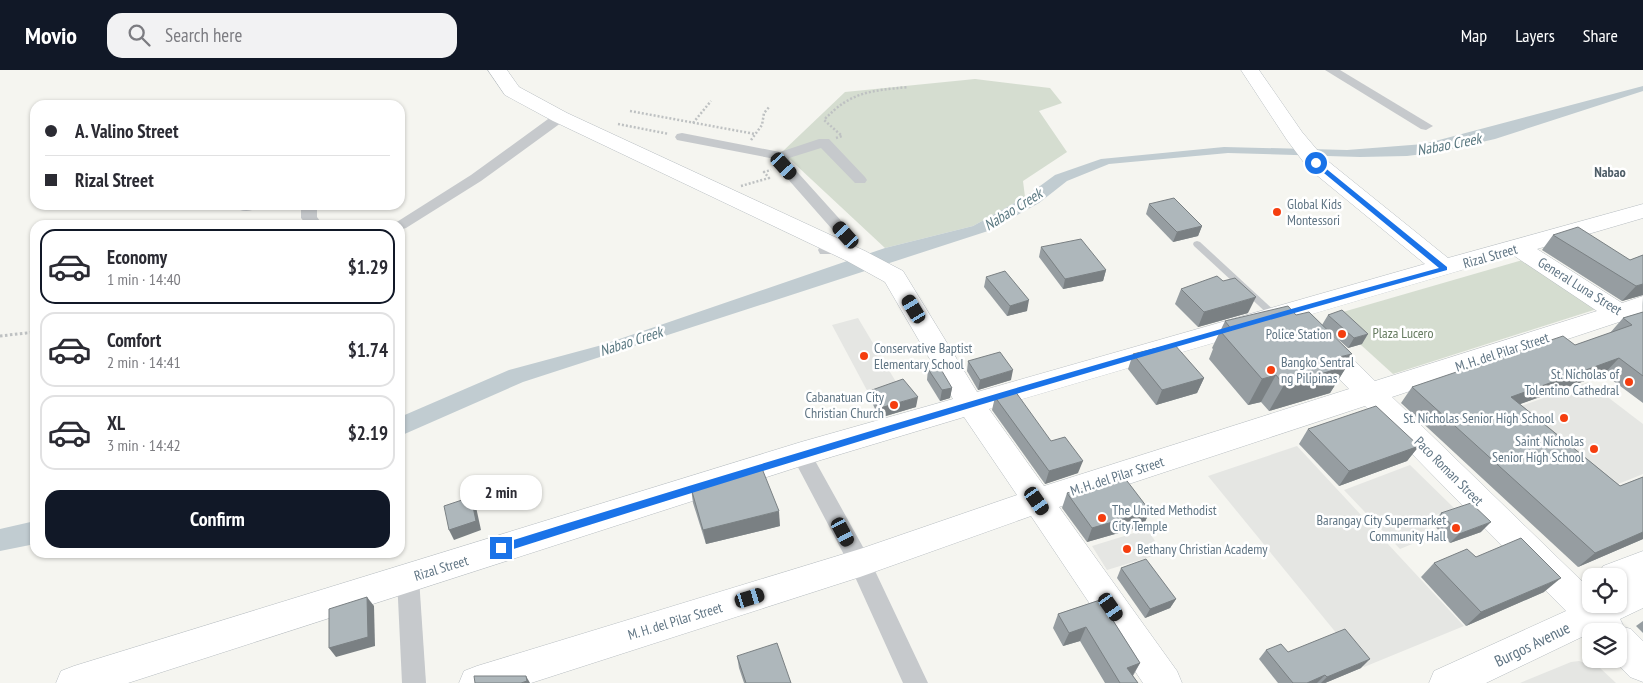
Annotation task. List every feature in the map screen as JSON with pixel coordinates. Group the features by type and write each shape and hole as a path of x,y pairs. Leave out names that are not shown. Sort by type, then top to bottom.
{"main road":[{"path":"496,70 512,91 560,117 884,269 894,277 971,405 1164,683"},
{"path":"1250,70 1294,136 1316,163 1444,268"},
{"name":"Rizal Street","path":"74,683 801,454 1643,211"},
{"name":"General Luna Street","path":"1519,248 1635,313"},
{"name":"M. H. del Pilar Street","path":"477,683 860,563 1037,501 1635,313"},
{"name":"Paco Roman Street","path":"1281,314 1582,588"},
{"path":"1627,571 1643,565"},
{"name":"Burgos Avenue","path":"1627,597 1643,592"},
{"name":"Burgos Avenue","path":"1447,683 1584,613"},
{"path":"1627,649 1643,665"}],"street":[{"path":"1331,70 1426,126"},
{"path":"405,222 476,178 560,117"},
{"path":"682,137 744,148 782,161 846,235 850,253 828,251 729,203"},
{"path":"782,161 824,142 860,180"},
{"path":"801,454 860,563 916,683"},
{"path":"408,578 414,683"}],"lane":[{"path":"1197,244 1281,314"}],"path":[{"path":"824,142 842,136 824,120 836,105 848,96 863,91 908,86"},
{"path":"618,124 682,137 711,101"},
{"path":"744,148 762,125 764,113 770,106"},
{"path":"630,112 755,134"},
{"path":"741,186 769,178 764,172 782,161"},
{"path":"0,336 30,333"}],"shaded area":[{"name":"Conservative Baptist Elementary School","path":"858,318 899,387 870,396 832,325"},
{"name":"Saint Nicholas Senior High School","path":"1588,382 1643,424 1643,474 1596,493 1502,413"},
{"path":"1297,446 1464,626 1364,667 1208,476"},
{"path":"1410,465 1454,508 1421,521 1434,535 1400,549 1344,490"},
{"name":"Bethany Christian Academy","path":"1147,529 1163,553 1107,570 1092,546"},
{"path":"1571,662 1582,662 1582,668 1600,668 1616,683 1520,683"}],"green space":[{"path":"975,79 1050,88 1062,103 1039,111 1067,152 1023,181 1025,197 973,226 885,248 782,152 845,92"},
{"name":"Plaza Lucero","path":"1526,259 1597,309 1393,374 1329,316"}],"water":[{"name":"Nabao Creek","path":"1643,86 1643,91 1495,139 1438,152 1407,156 1360,157 1228,153 1109,164 1067,181 1039,203 988,231 523,382 405,434 405,415 509,370 602,345 885,248 973,226 1025,197 1055,175 1101,159 1224,147 1347,150 1424,144"},
{"path":"30,522 30,545 0,551 0,529"}],"building":[{"path":"1174,198 1202,226 1177,232 1149,204"},
{"path":"1578,227 1630,260 1643,255 1643,284 1636,286 1553,235"},
{"path":"1081,239 1106,270 1065,279 1041,247"},
{"path":"1005,271 1029,300 1010,306 986,277"},
{"path":"1217,276 1223,281 1235,278 1256,297 1204,312 1181,289"},
{"path":"1288,306 1296,315 1309,312 1352,354 1339,357 1347,366 1284,385 1276,375 1262,379 1221,332 1232,330 1225,321"},
{"path":"1342,310 1368,334 1354,338 1328,315"},
{"path":"1643,312 1643,376 1619,358 1511,397 1620,486 1643,477 1643,532 1595,553 1412,387 1563,336 1575,345 1632,325 1623,318"},
{"path":"1174,344 1204,378 1162,390 1133,354"},
{"path":"1000,352 1013,370 980,380 968,361"},
{"path":"939,366 952,388 942,390 928,369"},
{"path":"903,379 918,397 880,408 872,390"},
{"path":"1015,391 1051,441 1065,437 1083,461 1049,471 995,397"},
{"path":"1376,406 1419,446 1349,471 1308,429"},
{"path":"761,466 779,511 703,530 691,488"},
{"path":"1124,477 1150,511 1092,528 1067,493"},
{"path":"471,497 476,521 449,530 444,506"},
{"path":"1471,503 1491,522 1459,534 1441,513"},
{"path":"1521,538 1561,578 1481,612 1434,563 1467,549 1476,557"},
{"path":"1146,559 1176,599 1150,609 1121,568"},
{"path":"367,597 368,637 329,648 329,609"},
{"path":"1100,600 1140,663 1127,668 1138,683 1120,683 1086,627 1069,633 1058,614"},
{"path":"1345,629 1370,659 1327,677 1325,675 1307,683 1293,683 1266,650 1281,644 1288,652"},
{"path":"777,643 791,683 746,683 737,656"},
{"path":"474,676 526,676 527,681 521,683 475,683"}],"place":[{"name":"Global Kids Montessori","path":"1277,212"},
{"name":"Police Station","path":"1342,334"},
{"name":"Conservative Baptist Elementary School","path":"864,356"},
{"name":"Bangko Sentral ng Pilipinas","path":"1271,370"},
{"name":"St. Nicholas of Tolentino Cathedral","path":"1629,382"},
{"name":"Cabanatuan City Christian Church","path":"894,405"},
{"name":"St. Nicholas Senior High School","path":"1564,418"},
{"name":"Saint Nicholas Senior High School","path":"1594,449"},
{"name":"The United Methodist City Temple","path":"1102,518"},
{"name":"Barangay City Supermarket Community Hall","path":"1456,528"},
{"name":"Bethany Christian Academy","path":"1127,549"}],"district":[{"name":"Nabao","path":"1610,172"}],"route":[{"path":"501,548 801,454 1274,315 1444,268 1316,163"}]}
